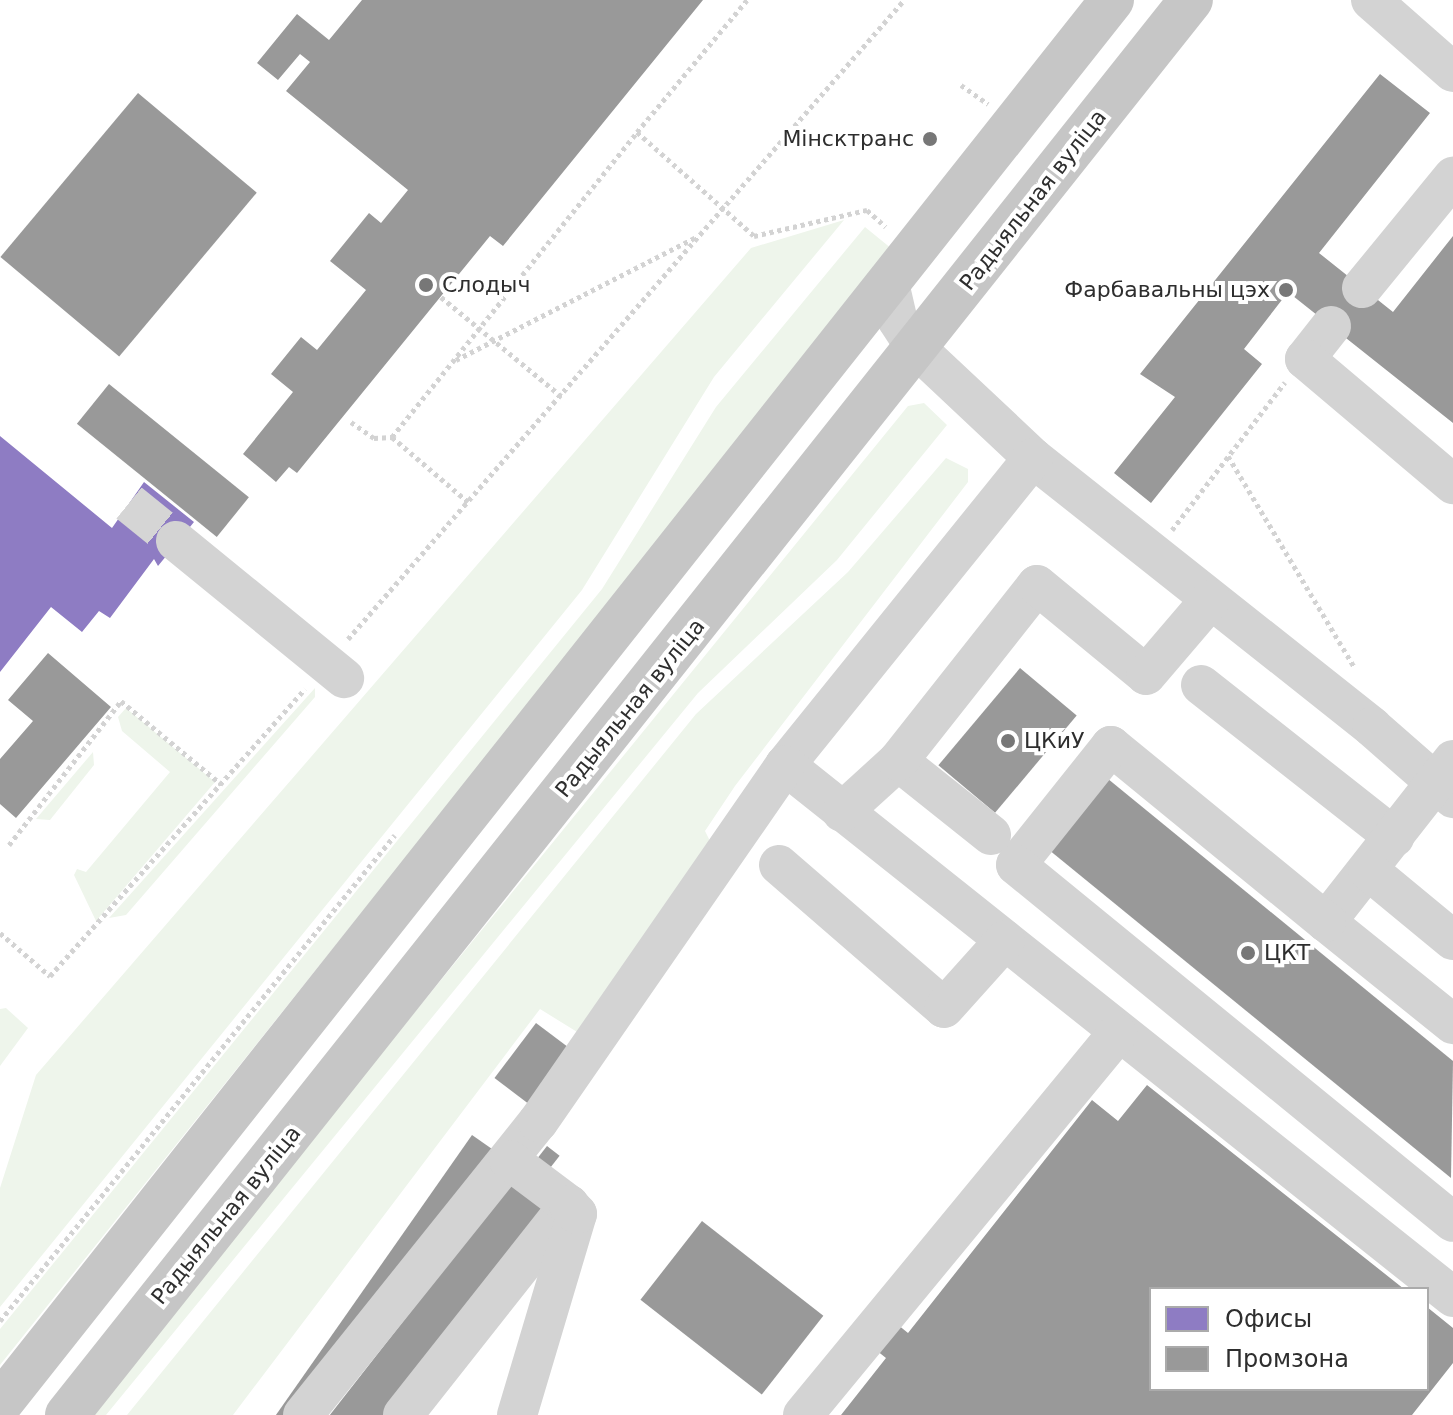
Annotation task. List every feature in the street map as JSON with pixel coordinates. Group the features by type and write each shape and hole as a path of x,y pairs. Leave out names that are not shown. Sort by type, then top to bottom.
{"main road":[{"path":"0,1404 1112,0"},
{"name":"Радыяльная вуліца","path":"67,1415 1191,0"}],"lane":[{"path":"1371,0 1453,72"},
{"path":"1362,288 1453,177"},
{"path":"889,283 894,311 916,348 1033,458 1372,727 1447,780 1394,837 1326,922"},
{"path":"1331,326 1305,359 1453,484"},
{"path":"303,1415 509,1160 785,765 1033,458"},
{"path":"176,541 336,671"},
{"path":"842,812 898,761 1037,585 1146,675 1210,600"},
{"path":"1201,685 1394,837"},
{"path":"1453,1024 1111,746 1016,865 1453,1222"},
{"path":"898,761 991,835"},
{"path":"785,765 1005,940 1117,1034 1453,1297"},
{"path":"779,865 944,1008 1005,940"},
{"path":"1368,870 1453,940"},
{"path":"803,1415 1117,1034"},
{"path":"509,1160 577,1214 517,1415"},
{"path":"403,1415 569,1205"}],"path":[{"path":"392,437 747,0"},
{"path":"0,933 50,976 221,784 336,671 468,502 904,0"},
{"path":"637,132 754,236 867,210"},
{"path":"453,362 701,235"},
{"path":"441,297 561,396"},
{"path":"1153,551 1305,359"},
{"path":"351,422 374,438 392,437 468,502"},
{"path":"1228,456 1369,692 1372,727"},
{"path":"9,845 121,701 221,784"},
{"path":"0,1321 395,835"}],"shaded area":[{"path":"844,220 714,377 582,590 0,1307 0,1188 36,1075 751,248"},
{"path":"865,227 892,249 0,1365 0,1329 602,589 716,407"},
{"path":"924,403 947,425 837,560 698,693 106,1415 87,1415 908,406"},
{"path":"946,458 968,469 968,482 735,786 705,831 714,849 582,1035 540,1009 233,1415 127,1415 696,714 848,572"},
{"path":"315,688 315,697 126,915 109,918"},
{"path":"126,708 215,782 96,921 74,875 77,869 86,872 170,772 122,731 118,717"},
{"path":"93,752 94,765 50,820 36,819"},
{"path":"6,1008 28,1028 0,1066 0,1009"}],"building: Офисы":[{"path":"0,436 112,528 144,482 194,522 158,566 154,559 110,618 99,611 82,632 51,607 0,672"}],"building: Промзона":[{"path":"362,0 703,0 503,246 490,236 297,473 289,467 276,482 243,454 293,392 271,374 301,337 317,350 366,290 330,261 369,213 381,223 408,190 286,91 310,62 300,54 278,80 257,63 297,14 329,40"},
{"name":"Фарбавальны цэх","path":"1380,74 1430,113 1319,253 1393,312 1453,236 1453,423 1288,292 1244,349 1262,364 1151,503 1114,473 1175,397 1140,374"},
{"path":"138,93 257,193 119,357 0,257"},
{"path":"109,384 249,497 217,537 77,424"},
{"path":"48,653 111,707 16,818 0,804 0,759 33,721 8,700"},
{"name":"ЦКиУ","path":"1020,668 1077,716 995,813 938,765"},
{"name":"ЦКТ","path":"1102,774 1453,1061 1451,1178 1043,845"},
{"path":"536,1023 572,1050 530,1105 494,1078"},
{"path":"1147,1085 1401,1287 1149,1287 1149,1391 1429,1391 1429,1309 1453,1328 1453,1363 1412,1415 841,1415 886,1358 871,1346 892,1320 908,1333 1092,1100 1118,1121"},
{"path":"472,1135 495,1151 310,1415 276,1415"},
{"path":"547,1146 560,1156 548,1171 535,1161"},
{"path":"515,1178 554,1209 393,1415 330,1415"},
{"path":"702,1221 823,1316 762,1395 640,1300"}],"tunnel":[{"path":"129,503 176,541"}],"place":[{"name":"Мінсктранс","path":"930,139"},
{"name":"Слодыч","path":"426,285"},
{"name":"Фарбавальны цэх","path":"1286,290"},
{"name":"ЦКиУ","path":"1008,741"},
{"name":"ЦКТ","path":"1248,953"}]}
